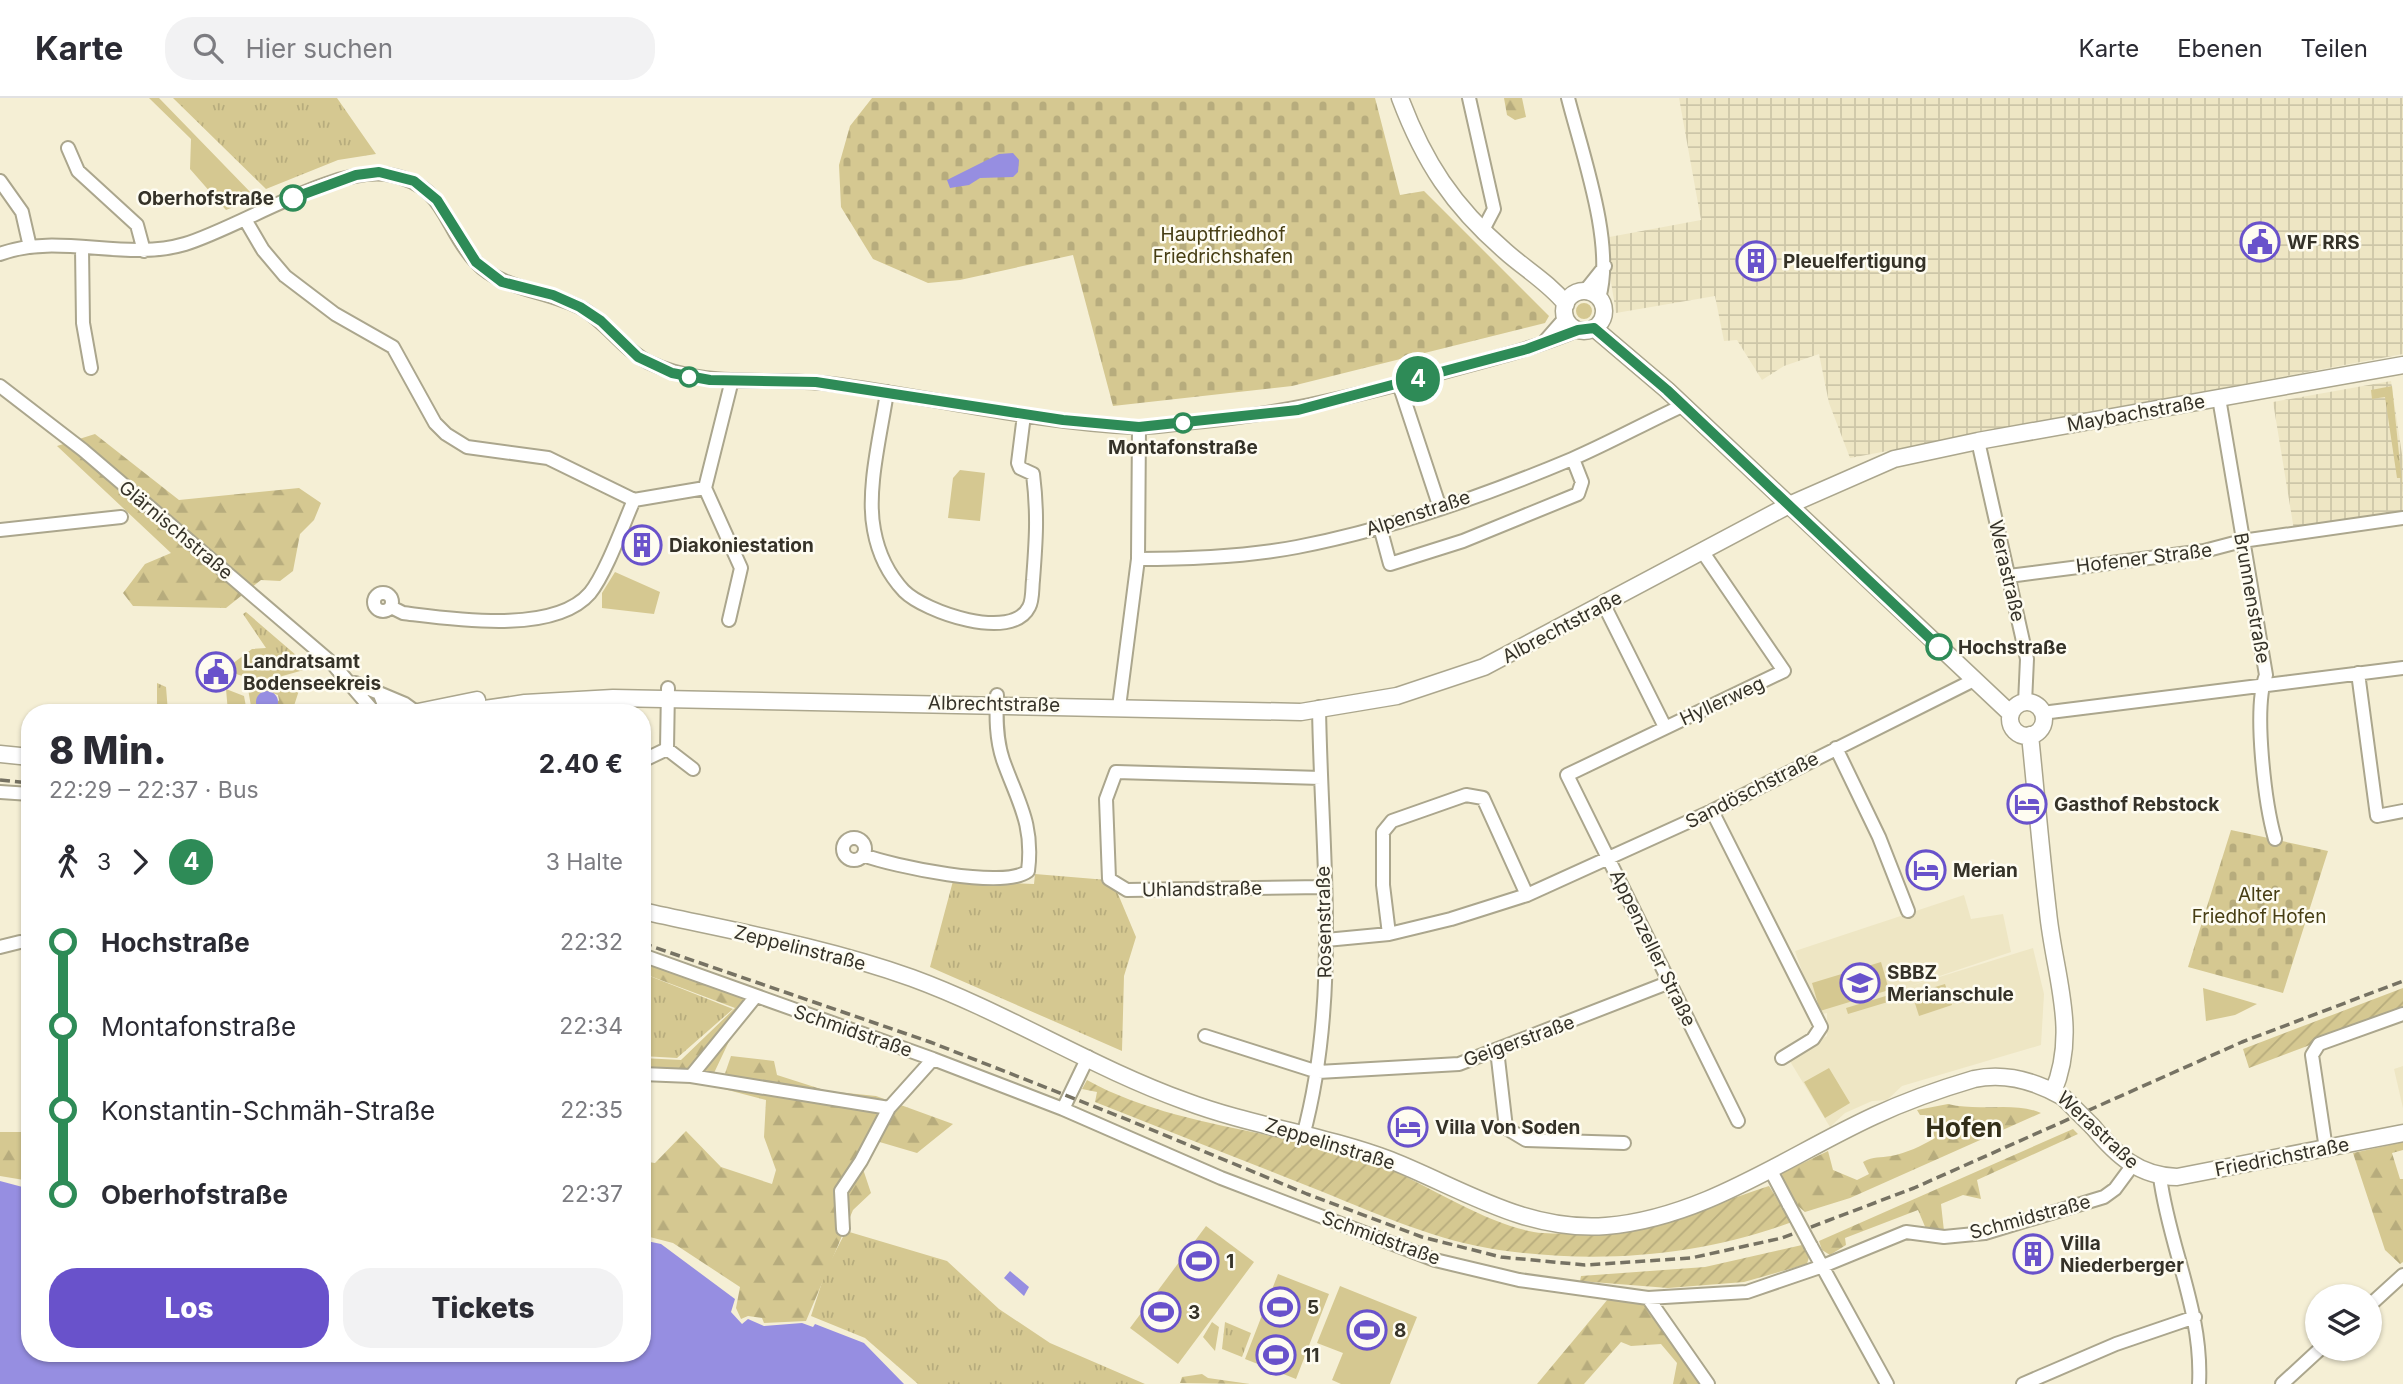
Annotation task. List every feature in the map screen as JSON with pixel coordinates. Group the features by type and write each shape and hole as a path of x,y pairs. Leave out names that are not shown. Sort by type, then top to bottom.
{"main road":[{"path":"1401,98 1435,175 1483,230 1508,255 1578,301 1592,324 2011,714 2014,730 2030,735 2041,728 2042,713 2035,705 2018,705 2011,714"},
{"path":"1578,301 1592,324"},
{"name":"Maybachstraße","path":"1789,505 1872,471 1881,473 1979,446 2372,375 2403,365"},
{"name":"Maybachstraße","path":"2372,375 2403,375"},
{"name":"Albrechtstraße","path":"462,704 518,694 571,689 996,700 1306,703 1319,707 1397,696 1484,667 1789,505"},
{"name":"Albrechtstraße","path":"534,704 668,693"},
{"name":"Werastraße","path":"2030,735 2048,916 2066,1014 2058,1095 2132,1166 2160,1177"},
{"path":"0,754 21,756"},
{"name":"Zeppelinstraße","path":"651,913 822,950 915,979 1184,1101 1390,1160 1487,1205 1529,1219 1570,1226 1636,1222 1672,1212 1770,1169 1876,1115 1974,1079 1989,1076 2018,1079 2058,1095"},
{"name":"Friedrichstraße","path":"2160,1177 2177,1177 2325,1145 2403,1133"}],"street":[{"path":"1469,98 1494,209 1483,230"},
{"path":"1545,341 1605,266 1568,98"},
{"path":"68,148 78,171 138,225 144,251"},
{"path":"0,254 30,247 144,251 182,245 246,221 298,195 356,175 379,172 414,181 437,200 476,262 502,282 553,295 580,307 601,321 638,357 672,373 732,380 798,380 1024,415 1139,427 1298,410 1399,384 1545,341 1592,324"},
{"path":"0,181 22,212 30,247"},
{"path":"246,221 263,250 285,276 335,314 393,347 424,405 446,434 467,446 548,458 634,500 705,488"},
{"path":"82,248 83,323 91,368"},
{"path":"729,620 741,568 705,488 732,380"},
{"path":"1399,384 1440,508"},
{"name":"Glärnischstraße","path":"0,386 83,450 349,679 368,704"},
{"path":"887,392 872,514 882,557 893,577 907,593 934,610 966,620 1004,623 1021,618 1030,605 1039,517 1033,474 1020,468 1018,463 1024,415"},
{"name":"Brunnenstraße","path":"2220,403 2266,675 2259,696 2266,811 2275,839"},
{"name":"Alpenstraße","path":"1138,559 1242,555 1297,547 1380,527 1440,508 1573,458 1682,406"},
{"path":"1119,702 1138,559 1139,427"},
{"name":"Werastraße","path":"1979,446 2027,659 2025,703"},
{"path":"1380,527 1390,564 1463,541 1578,494 1582,482 1573,458"},
{"path":"391,607 403,613 489,619 554,615 573,608 591,591 634,500"},
{"path":"0,530 121,517"},
{"name":"Hofener Straße","path":"2009,576 2204,551 2242,541 2403,518"},
{"name":"Hyllerweg","path":"1567,775 1784,671 1702,551"},
{"path":"1604,605 1665,727"},
{"path":"2042,713 2403,668"},
{"path":"2358,673 2377,816 2403,811"},
{"name":"Glärnischstraße","path":"349,679 405,704"},
{"name":"Sandöschstraße","path":"1326,940 1389,934 1451,919 1527,895 1610,860 1712,811 1974,680"},
{"path":"667,749 668,693"},
{"path":"380,695 384,704"},
{"path":"365,699 365,704"},
{"path":"863,855 932,872 968,877 1020,877 1028,871 1030,836 1027,818 1003,760 997,737 996,700"},
{"name":"Rosenstraße","path":"1303,1136 1318,1072 1326,1006 1319,707"},
{"path":"1836,748 1879,837 1908,911"},
{"path":"651,757 667,749"},
{"path":"667,749 693,769"},
{"name":"Uhlandstraße","path":"1321,778 1116,772 1106,799 1109,879 1116,886 1140,891 1323,887"},
{"name":"Appenzeller Straße","path":"1567,775 1738,1121"},
{"path":"0,792 21,793"},
{"path":"1389,934 1382,885 1383,832 1392,821 1466,795 1483,798 1527,895"},
{"path":"1712,811 1821,1027 1813,1038 1782,1058"},
{"path":"0,947 20,942"},
{"name":"Schmidstraße","path":"651,958 933,1059 1063,1109 1221,1178 1435,1260 1519,1280 1648,1298 1747,1292 1823,1266 1899,1233 1914,1232 1944,1237 1985,1233 2104,1197 2115,1189 2132,1166"},
{"name":"Geigerstraße","path":"1318,1072 1459,1064 1670,982"},
{"path":"691,1076 756,996"},
{"path":"2325,1145 2312,1055 2319,1044 2403,1014"},
{"path":"1205,1036 1318,1072"},
{"path":"1497,1050 1506,1128 1526,1140 1624,1143"},
{"path":"1063,1109 1088,1057"},
{"path":"843,1229 841,1191 889,1108 933,1059"},
{"path":"651,1074 691,1076 889,1108"},
{"path":"1770,1169 1887,1384"},
{"name":"Werastraße","path":"2160,1177 2163,1207 2199,1337 2199,1384"},
{"path":"2382,1294 2403,1275"},
{"path":"1648,1298 1708,1384"},
{"path":"2023,1384 2116,1344 2195,1317"},
{"path":"2282,1384 2307,1361"}],"shaded area":[{"path":"1679,98 2403,98 2403,354 1850,458 1829,403 1819,354 1784,366 1762,380 1737,340 1724,341 1715,296 1616,313 1604,238 1701,220"},
{"path":"1013,153 1019,160 1018,172 1013,177 980,178 969,185 950,188 947,180 999,154"},
{"path":"2391,381 2403,461 2403,514 2294,530 2273,402"},
{"path":"267,691 275,694 278,704 256,702 259,694"},
{"path":"1964,895 1971,919 2003,914 2011,952 1907,987 2033,948 2044,994 2041,1045 1902,1086 1887,1100 1872,1101 1845,1113 1830,1127 1788,1058 1827,1036 1827,1013 1817,1015 1795,951"},
{"path":"2403,1066 2403,1108 2394,1069"},
{"path":"0,1181 21,1187 21,1362 651,1362 651,1242 661,1244 735,1299 731,1312 742,1324 748,1319 764,1326 802,1323 813,1327 815,1324 864,1343 904,1384 0,1384"},
{"path":"1010,1271 1029,1287 1024,1296 1004,1278"}],"green space":[{"path":"149,98 159,98 256,198 226,210 190,169 191,139"},
{"path":"173,98 337,98 376,154 338,160 266,189"},
{"name":"Hauptfriedhof Friedrichshafen","path":"872,98 1375,98 1400,195 1424,191 1549,316 1545,323 1292,386 1113,406 1073,255 960,280 928,283 873,259 841,207 839,165 850,126"},
{"path":"1504,98 1522,98 1526,117 1515,120 1507,115"},
{"path":"1584,303 1592,311 1584,319 1576,311"},
{"path":"2392,386 2403,493 2401,478 2397,478 2385,397 2372,399 2371,390"},
{"path":"95,434 179,500 299,488 321,503 314,520 300,534 293,571 280,581 261,580 226,608 133,606 123,593 145,564 171,553 57,446"},
{"path":"960,470 985,473 980,521 948,518 953,478"},
{"path":"615,572 660,592 654,614 602,608 602,593"},
{"path":"246,612 311,668 261,682 224,670 252,649 266,648 243,614"},
{"path":"303,678 295,704 276,704 278,695 270,692 260,704 251,704 248,689"},
{"path":"157,683 166,687 167,704 157,704"},
{"path":"226,689 244,696 246,704 227,704"},
{"name":"Alter Friedhof Hofen","path":"2231,830 2328,851 2283,993 2188,967"},
{"path":"1035,874 1107,880 1118,894 1136,937 1124,976 1122,1051 930,967 953,881 1034,884"},
{"path":"651,959 750,997 714,1073 651,1070 651,1058 681,1060 735,1008 651,976"},
{"path":"1881,962 1889,990 1820,1011 1812,983"},
{"path":"651,977 733,1009 677,1058 651,1057"},
{"path":"1945,984 1952,1005 1919,1016 1912,994"},
{"path":"2203,988 2257,1004 2235,1015 2206,1021"},
{"path":"2403,988 2403,1010 2249,1068 2243,1049"},
{"path":"1889,995 1891,1001 1848,1014 1846,1008"},
{"path":"731,1056 774,1061 777,1075 827,1091 876,1096 953,1124 917,1153 866,1138 863,1169 871,1193 853,1210 806,1321 764,1323 762,1318 748,1316 741,1319 736,1308 740,1287 673,1243 651,1237 651,1162 655,1163 686,1131 721,1167 772,1184 776,1170 764,1137 766,1100 720,1088"},
{"path":"1829,1068 1850,1103 1825,1118 1804,1082"},
{"path":"1087,1080 1122,1097 1160,1110 1359,1158 1396,1172 1488,1217 1526,1230 1573,1233 1630,1227 1686,1213 1769,1186 1792,1222 1721,1243 1684,1250 1610,1257 1536,1254 1476,1246 1387,1218 1095,1102 1097,1092 1082,1089"},
{"path":"1948,1104 2031,1109 2041,1113 1850,1198 1805,1212 1786,1191 1782,1173 1828,1151 1833,1170 1857,1180 1869,1174 1863,1162 1903,1153 1935,1138 1926,1115 1920,1115 1917,1110"},
{"path":"2073,1129 2078,1134 1977,1180 1981,1199 1963,1195 1941,1204 1944,1231 1926,1229 1918,1210 1845,1238 1846,1245 1830,1255 1822,1250 1819,1241"},
{"path":"0,1132 21,1132 21,1180 0,1176"},
{"path":"2403,1142 2403,1150 2392,1153 2400,1179 2403,1179 2403,1262 2400,1264 2385,1250 2353,1153"},
{"path":"1206,1226 1254,1262 1178,1364 1130,1328"},
{"path":"846,1231 947,1261 999,1309 1050,1343 1145,1384 918,1384 865,1338 811,1316 826,1270"},
{"path":"1802,1245 1809,1257 1807,1264 1744,1282 1668,1288 1580,1281 1581,1276 1705,1267"},
{"path":"1278,1274 1329,1294 1296,1379 1245,1359"},
{"path":"1340,1286 1417,1317 1390,1384 1341,1384 1332,1380 1343,1353 1317,1343"},
{"path":"1608,1299 1647,1304 1703,1384 1673,1384 1677,1363 1661,1344 1631,1346 1621,1342 1584,1384 1537,1384"},
{"path":"1212,1322 1219,1327 1215,1351 1203,1337"},
{"path":"1225,1322 1251,1333 1242,1357 1222,1349"},
{"path":"1202,1374 1208,1378 1250,1384 1180,1383 1182,1377"}],"railway":[{"path":"0,780 21,782"},
{"path":"651,946 930,1042 1307,1194 1422,1237 1501,1257 1585,1265 1691,1258 1782,1238 1914,1188 2242,1042 2403,981"}],"bus line":[{"name":"4","path":"293,198 356,175 379,172 414,181 437,200 476,262 502,282 553,295 580,307 601,321 638,357 672,373 710,380 778,379 816,382 1063,420 1139,427 1210,422 1298,410 1527,349 1578,330 1594,328 1667,390 1939,647"}],"place":[{"name":"Oberhofstraße","path":"293,198"},
{"name":"WF RRS","path":"2260,242"},
{"name":"Pleuelfertigung","path":"1756,261"},
{"name":"Montafonstraße","path":"1183,423"},
{"name":"Diakoniestation","path":"642,545"},
{"name":"Hochstraße","path":"1939,647"},
{"name":"Landratsamt Bodenseekreis","path":"216,672"},
{"name":"Gasthof Rebstock","path":"2027,804"},
{"name":"Merian","path":"1926,870"},
{"name":"SBBZ Merianschule","path":"1860,983"},
{"name":"Villa Von Soden","path":"1408,1127"},
{"name":"Villa Niederberger","path":"2033,1254"},
{"name":"1","path":"1199,1261"},
{"name":"5","path":"1280,1307"},
{"name":"3","path":"1161,1312"},
{"name":"8","path":"1367,1330"},
{"name":"11","path":"1276,1355"}],"district":[{"name":"Hofen","path":"1964,1127"}]}
